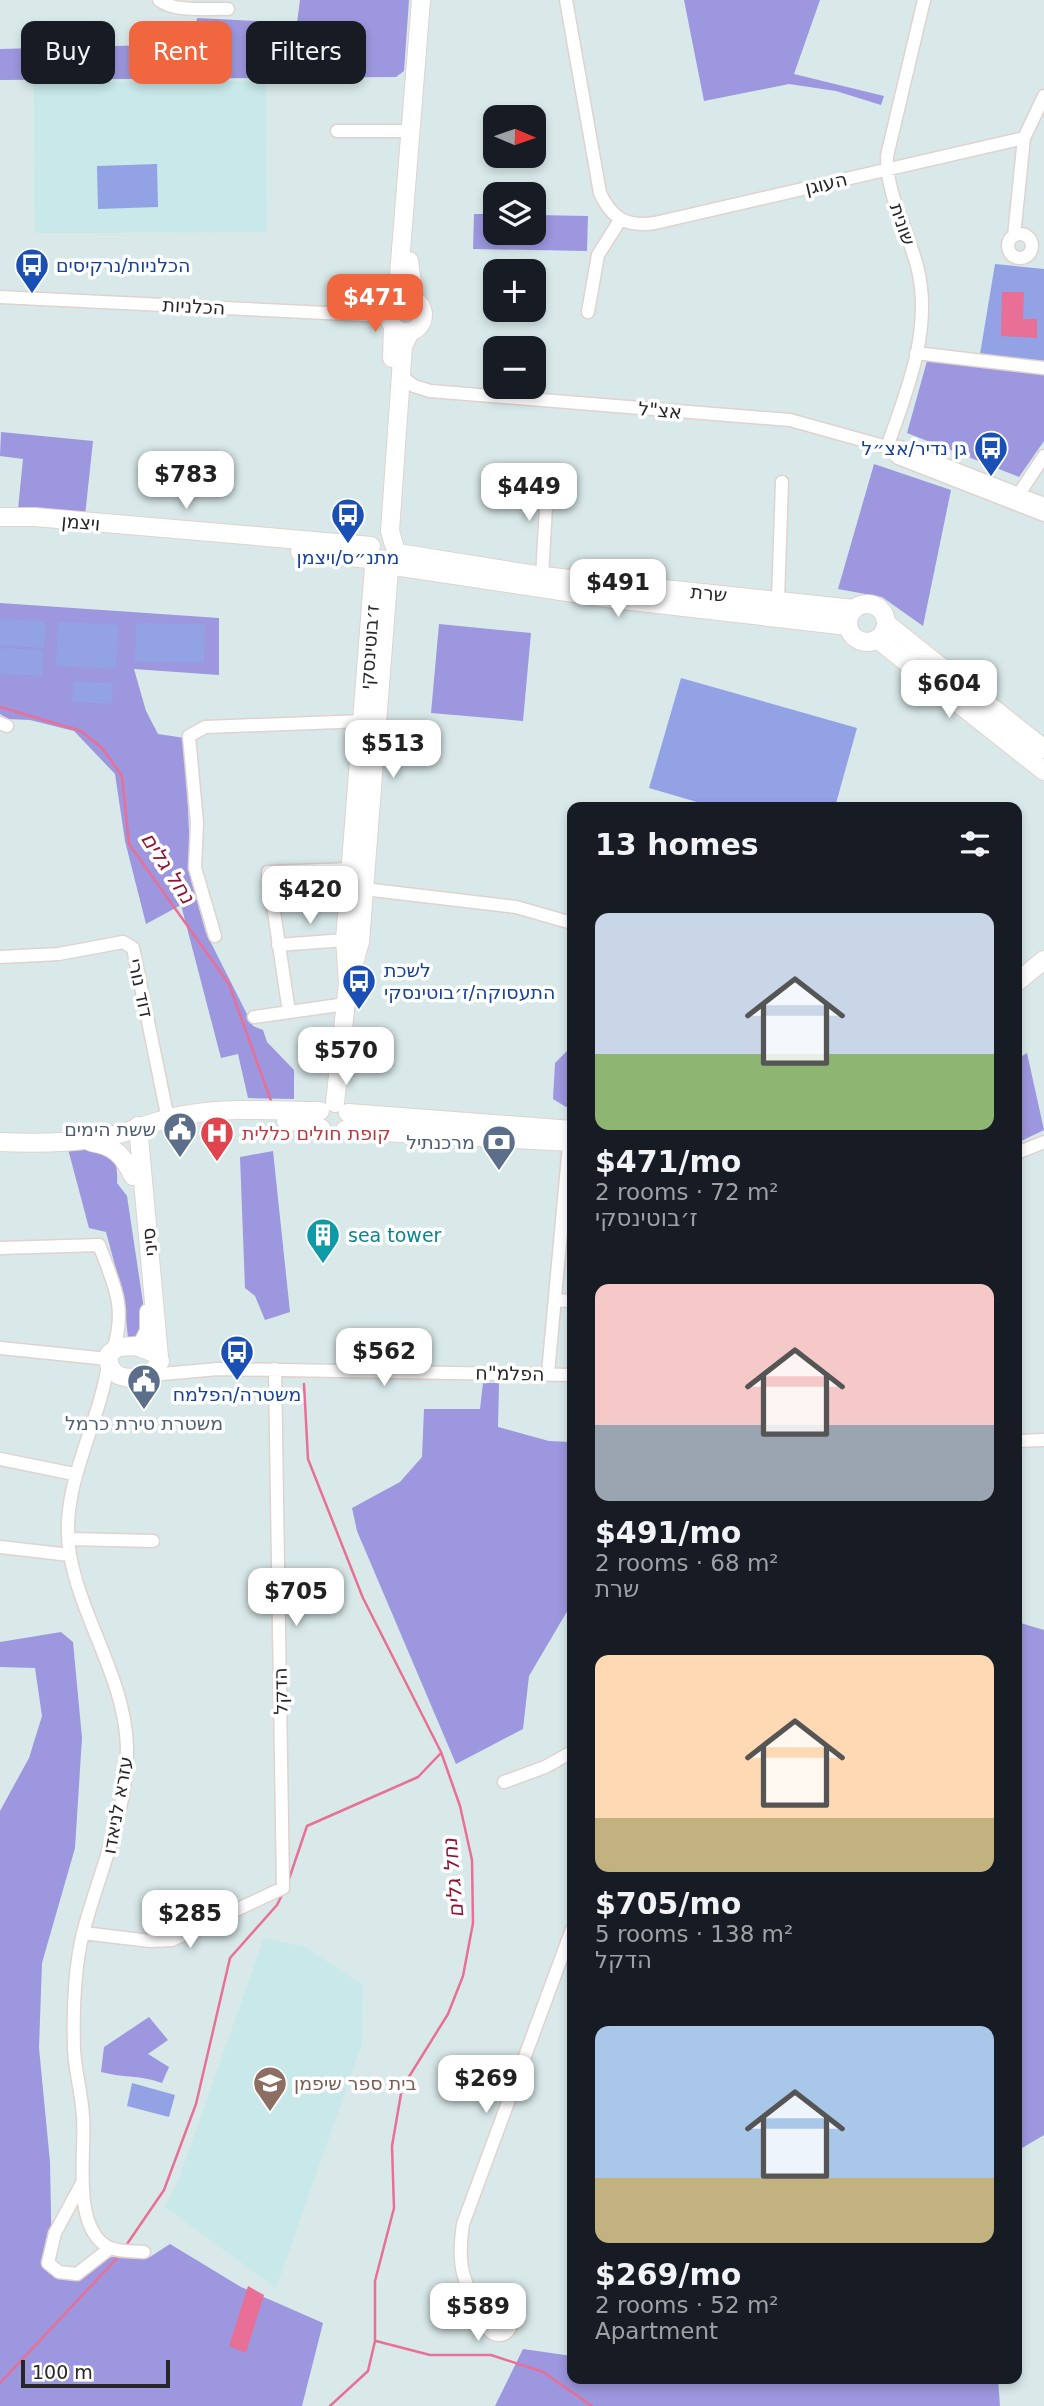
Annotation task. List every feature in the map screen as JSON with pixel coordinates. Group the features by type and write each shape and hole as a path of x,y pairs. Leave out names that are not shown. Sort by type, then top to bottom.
{"street":[{"path":"159,0 164,4 186,8 228,9"},
{"name":"ז׳בוטינסקי","path":"334,1117 348,983 345,940 364,720 384,556 421,0"},
{"name":"ז׳בוטינסקי","path":"384,556 390,531 403,346 400,315 408,265 430,0"},
{"path":"566,0 600,193 605,205 624,222 598,255 588,312"},
{"name":"שונית","path":"887,447 916,353 923,313 922,292 887,169 887,156 924,0"},
{"path":"1014,236 1024,138 1044,96"},
{"path":"337,131 411,131"},
{"name":"העוגן","path":"624,222 655,223 1024,138"},
{"name":"הכלניות","path":"0,297 400,315"},
{"path":"916,353 1044,368"},
{"name":"אצ\"ל","path":"401,376 414,386 430,391 790,420 887,447 898,458 1016,498 1044,504"},
{"path":"398,408 407,398 430,391"},
{"path":"1016,498 1044,456"},
{"path":"542,576 548,472"},
{"path":"778,600 782,482"},
{"name":"אצ\"ל","path":"1016,498 1044,515"},
{"name":"ויצמן","path":"0,517 35,517 384,556"},
{"name":"ויצמן","path":"0,526 38,526 384,556"},
{"path":"348,983 360,942 384,556"},
{"name":"שרת","path":"384,556 542,576 778,600 851,618"},
{"name":"שרת","path":"384,556 614,599 851,618"},
{"path":"872,605 882,612 881,631 859,640 851,618 872,605"},
{"path":"881,631 1044,748"},
{"path":"881,631 1044,771"},
{"path":"215,936 195,868 197,823 189,736 205,727 364,720"},
{"path":"289,1012 268,872 351,869"},
{"path":"364,889 516,907 567,922"},
{"path":"278,945 345,940"},
{"name":"דוד נורי","path":"0,957 59,954 123,942 133,948 168,1119"},
{"path":"1022,978 1044,960"},
{"path":"1022,987 1044,970"},
{"path":"254,1017 346,1004"},
{"path":"136,1130 168,1119 216,1111 334,1117 567,1136"},
{"path":"0,1143 77,1140 193,1124 234,1121 302,1122 334,1117"},
{"name":"סיני","path":"136,1130 134,1176 150,1319 149,1331 141,1346"},
{"name":"סיני","path":"136,1130 157,1364"},
{"path":"77,1140 113,1147 134,1176"},
{"path":"1022,1151 1044,1142"},
{"path":"548,1373 567,1177"},
{"name":"עזרא לניאדו","path":"0,1248 99,1245 119,1299 120,1330 104,1395 75,1474 69,1539 70,1555 95,1635 118,1690 127,1748 119,1812 109,1855 83,1934 76,1979 74,2050 83,2118 82,2183 94,2236 109,2249 77,2274 59,2272 48,2263 55,2232 82,2183"},
{"path":"555,1300 567,1301"},
{"path":"112,1362 125,1346 141,1346 157,1364"},
{"path":"0,1348 112,1362 157,1364"},
{"name":"הפלמ\"ח","path":"157,1364 196,1370 567,1375"},
{"name":"הדקל","path":"83,1934 150,1941 172,1940 283,1888 275,1369"},
{"path":"1022,1441 1044,1440"},
{"path":"0,1459 75,1474"},
{"path":"69,1539 153,1541"},
{"path":"0,1547 70,1555"},
{"path":"504,1782 545,1767 567,1755"},
{"path":"489,2316 475,2302 465,2282 458,2253 463,2224 567,1942"},
{"path":"109,2249 144,2252"}],"shaded area":[{"path":"300,0 409,0 404,71 396,77 366,77 366,21 297,21"},
{"path":"684,0 820,0 794,74 884,96 881,105 836,91 789,84 704,101"},
{"path":"197,18 257,21 246,21 246,78 232,78 232,21 197,21"},
{"path":"115,46 129,46 129,79 115,79"},
{"path":"21,48 21,80 0,80 0,49"},
{"path":"232,81 266,84 267,232 35,233 34,84 232,84"},
{"path":"157,164 158,207 98,209 97,166"},
{"path":"474,214 483,214 483,245 546,245 546,215 588,216 587,251 473,249"},
{"path":"995,264 1044,269 1044,361 980,354"},
{"path":"1002,292 1024,292 1023,319 1037,319 1037,338 1001,336"},
{"path":"927,361 1044,373 1044,441 1019,477 907,433"},
{"path":"1,432 93,441 85,516 18,509 23,459 0,456"},
{"path":"874,464 951,490 923,626 882,597 838,589"},
{"path":"0,603 219,618 219,675 134,669 146,711 158,734 185,738 191,880 206,933 253,1026 263,1030 267,1042 294,1070 294,1099 248,1098 238,1054 221,1058 181,905 146,924 125,841 115,774 74,731 30,720 8,719 0,714"},
{"path":"0,619 46,621 44,648 0,645"},
{"path":"58,622 118,625 116,669 56,666"},
{"path":"136,623 205,624 204,663 135,662"},
{"path":"439,624 531,633 523,721 431,713"},
{"path":"0,648 43,650 42,676 0,674"},
{"path":"681,678 857,728 836,802 697,802 649,788"},
{"path":"73,681 113,683 112,704 72,702"},
{"path":"567,1051 566,1107 553,1099 555,1063"},
{"path":"1027,1053 1044,1130 1022,1141 1022,1056"},
{"path":"68,1149 105,1152 115,1162 117,1183 127,1196 145,1316 141,1335 128,1338 124,1299 106,1232 89,1228"},
{"path":"273,1151 290,1312 265,1320 255,1296 245,1288 240,1157"},
{"path":"483,1383 499,1383 498,1427 549,1441 567,1442 567,1611 529,1676 523,1729 456,1764 357,1531 352,1508 400,1482 422,1457 424,1409 480,1409"},
{"path":"1022,1623 1044,1630 1044,2135 1022,2148"},
{"path":"61,1632 73,1642 82,1738 75,1848 42,1963 39,2048 50,2162 52,2265 68,2272 112,2257 150,2257 170,2244 241,2287 323,2323 302,2406 0,2406 0,1811 29,1758 42,1716 35,1668 0,1667 0,1642"},
{"name":"בית ספר שיפמן","path":"264,1938 305,1947 363,1985 362,2044 276,2288 165,2207 178,2181"},
{"path":"149,2017 168,2040 148,2054 169,2067 162,2083 101,2072 104,2047"},
{"path":"132,2083 175,2095 169,2117 127,2106"},
{"path":"248,2286 264,2295 246,2353 229,2346"},
{"path":"523,2349 567,2355 567,2384 998,2384 1000,2406 495,2406"}],"waterway":[{"name":"נחל גלים","path":"0,707 81,731 102,748 122,776 129,844 229,984 271,1101"},
{"name":"נחל גלים","path":"304,1384 308,1459 363,1598 441,1752 460,1806 472,1860 473,1923 463,1976 448,2014 402,2088 392,2146 394,2208 375,2281 375,2341 368,2371 330,2406"},
{"path":"289,1879 307,1826 418,1777 441,1753"},
{"path":"125,2247 164,2190 196,2104 230,1958 277,1905 282,1895"},
{"path":"0,2383 120,2255"},
{"path":"376,2341 430,2355 491,2355 543,2372 592,2406"}],"place":[{"name":"הכלניות/נרקיסים","path":"32,295"},
{"name":"גן נדיר/אצ״ל","path":"991,478"},
{"name":"מתנ״ס/ויצמן","path":"348,545"},
{"name":"לשכת התעסוקה/ז׳בוטינסקי","path":"359,1011"},
{"name":"ששת הימים","path":"180,1159"},
{"name":"קופת חולים כללית","path":"217,1163"},
{"name":"מרכנתיל","path":"499,1172"},
{"name":"sea tower","path":"323,1265"},
{"name":"משטרה/הפלמח","path":"237,1382"},
{"name":"משטרת טירת כרמל","path":"144,1411"},
{"name":"בית ספר שיפמן","path":"270,2113"}]}
